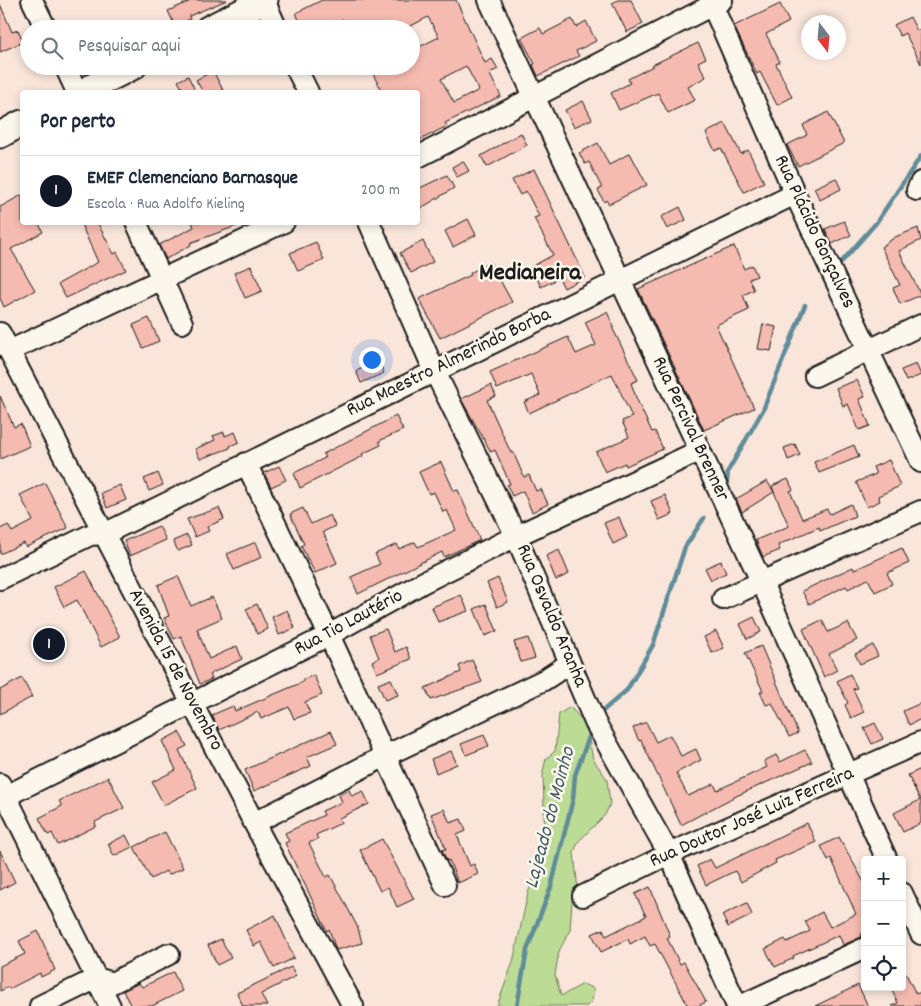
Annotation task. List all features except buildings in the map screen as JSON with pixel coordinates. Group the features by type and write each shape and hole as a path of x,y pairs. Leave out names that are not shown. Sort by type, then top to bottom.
{"main road":[{"path":"225,20 264,0"},
{"path":"86,90 116,75"},
{"path":"0,134 20,124"}],"street":[{"path":"32,0 42,20"},
{"path":"264,0 273,20"},
{"name":"Rua Percival Brenner","path":"490,0 534,98 762,583 885,856"},
{"path":"420,156 715,2"},
{"name":"Rua Plácido Gonçalves","path":"715,2 795,194 921,462"},
{"path":"69,75 76,90"},
{"path":"300,75 307,90"},
{"name":"Rua Maestro Almerindo Borba","path":"0,580 90,535 104,534 795,194"},
{"path":"137,225 182,324"},
{"path":"9,351 278,225"},
{"name":"Rua Osvaldo Aranha","path":"370,225 434,370 516,536 595,722 669,854 739,1006"},
{"path":"815,376 921,325"},
{"name":"Avenida 15 de Novembro","path":"0,333 193,702 254,823 353,1006"},
{"name":"Rua Tio Lautério","path":"2,793 329,635 424,582 516,536 699,451"},
{"path":"246,463 446,884"},
{"path":"723,599 921,511"},
{"path":"254,823 385,756 544,680 570,663"},
{"name":"Rua Doutor José Luiz Ferreira","path":"583,896 669,854 921,742"},
{"path":"2,793 110,1006"},
{"path":"905,901 915,928"},
{"path":"739,1006 861,950"},
{"path":"40,1006 97,978 112,983 169,954"}],"green space":[{"path":"570,707 586,724 593,759 607,779 610,804 605,815 578,842 574,853 578,890 572,900 570,930 559,951 555,975 561,996 583,984 594,989 592,1001 587,1006 497,1006 513,962 528,893 545,847 543,771 546,759 555,751 559,714"}],"waterway":[{"name":"Lajeado do Moinho","path":"838,266 876,223 921,156"},
{"name":"Lajeado do Moinho","path":"727,482 728,471 763,410 805,305"},
{"name":"Lajeado do Moinho","path":"598,715 627,690 653,645 685,547 704,518"},
{"name":"Lajeado do Moinho","path":"517,1006 527,950 551,887 573,799 575,775 592,729"}],"place":[{"name":"EMEF Clemenciano Barnasque","path":"49,644"}],"district":[{"name":"Medianeira","path":"530,274"}]}
